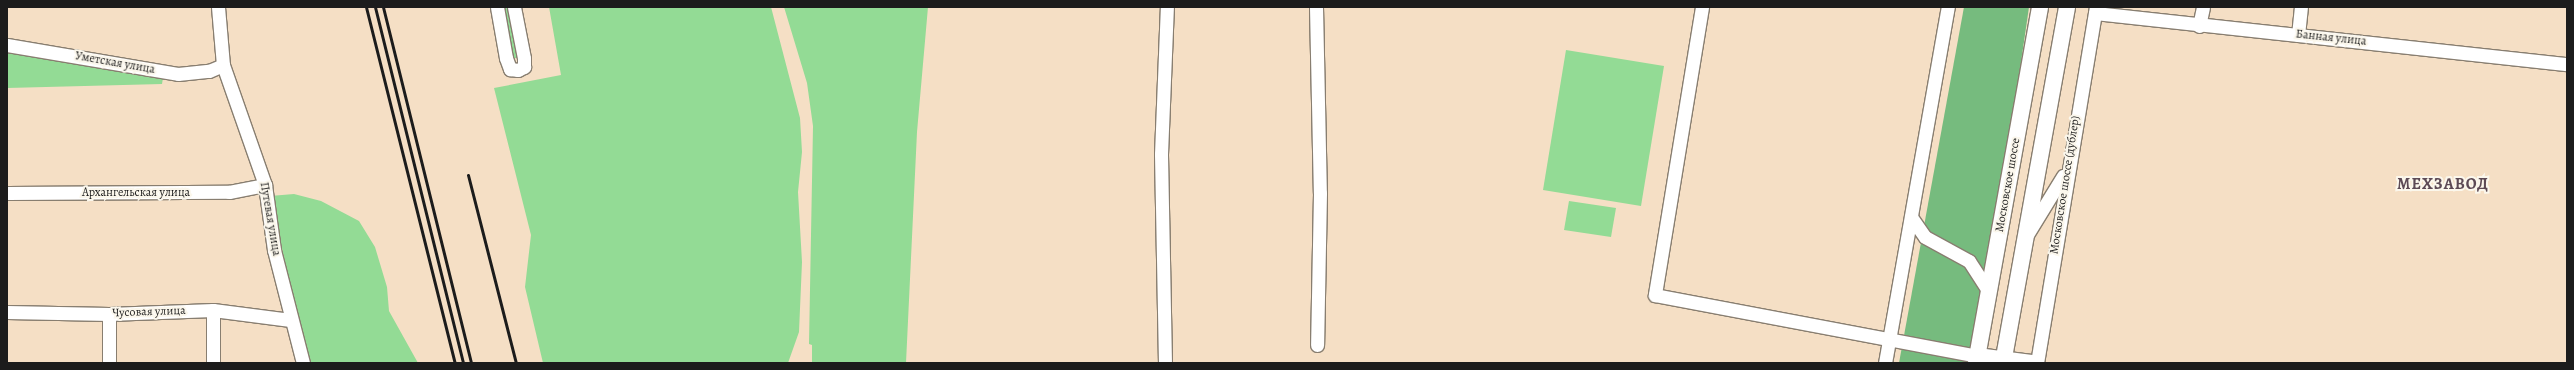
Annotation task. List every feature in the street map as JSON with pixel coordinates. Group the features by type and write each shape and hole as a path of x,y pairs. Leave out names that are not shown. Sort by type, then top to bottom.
{"main road":[{"name":"Московское шоссе","path":"1976,360 2040,7"},
{"path":"2003,361 2027,235 2067,7"},
{"path":"1976,360 2032,363"}],"street":[{"name":"Путевая улица","path":"218,7 223,65 265,185 274,250 290,320 303,363"},
{"path":"497,7 506,58 510,69 518,70 524,67 524,58 514,7"},
{"path":"1165,363 1161,154 1167,7"},
{"path":"1316,7 1320,193 1317,345"},
{"path":"1702,7 1655,295 1889,341 1976,360"},
{"path":"1885,363 1948,7"},
{"path":"2199,26 2202,7"},
{"path":"2298,35 2301,7"},
{"name":"Банная улица","path":"2095,10 2199,26 2298,35 2567,64"},
{"name":"Московское шоссе (дублер)","path":"2037,363 2066,171 2095,10"},
{"name":"Уметская улица","path":"7,45 178,74 209,71 223,65"},
{"path":"2027,235 2066,171"},
{"name":"Архангельская улица","path":"7,193 229,192 265,185"},
{"path":"1911,217 1925,237 1969,261 1988,290"},
{"path":"213,310 213,363"},
{"name":"Чусовая улица","path":"7,312 108,314 213,310 290,320"},
{"path":"108,314 109,363"}],"green space":[{"path":"500,7 511,7 521,57 510,59"},
{"path":"549,7 771,7 800,118 802,152 798,192 802,262 799,332 788,363 543,363 525,287 531,235 494,88 561,75"},
{"path":"784,7 928,7 917,132 906,363 812,363 812,345 809,344 813,126 807,83"},
{"path":"1964,7 2029,7 1988,290 1974,363 1899,363"},
{"path":"7,43 59,58 163,78 162,84 7,88"},
{"path":"1566,50 1664,66 1641,206 1543,190"},
{"path":"294,194 321,201 359,221 375,247 387,287 389,311 418,363 308,363 270,196"},
{"path":"1569,201 1616,208 1611,237 1564,230"}],"railway":[{"path":"366,7 455,363"},
{"path":"375,7 463,363"},
{"path":"383,7 471,363"},
{"path":"468,175 516,363"}],"district":[{"name":"МЕХЗАВОД","path":"2443,184"}]}
